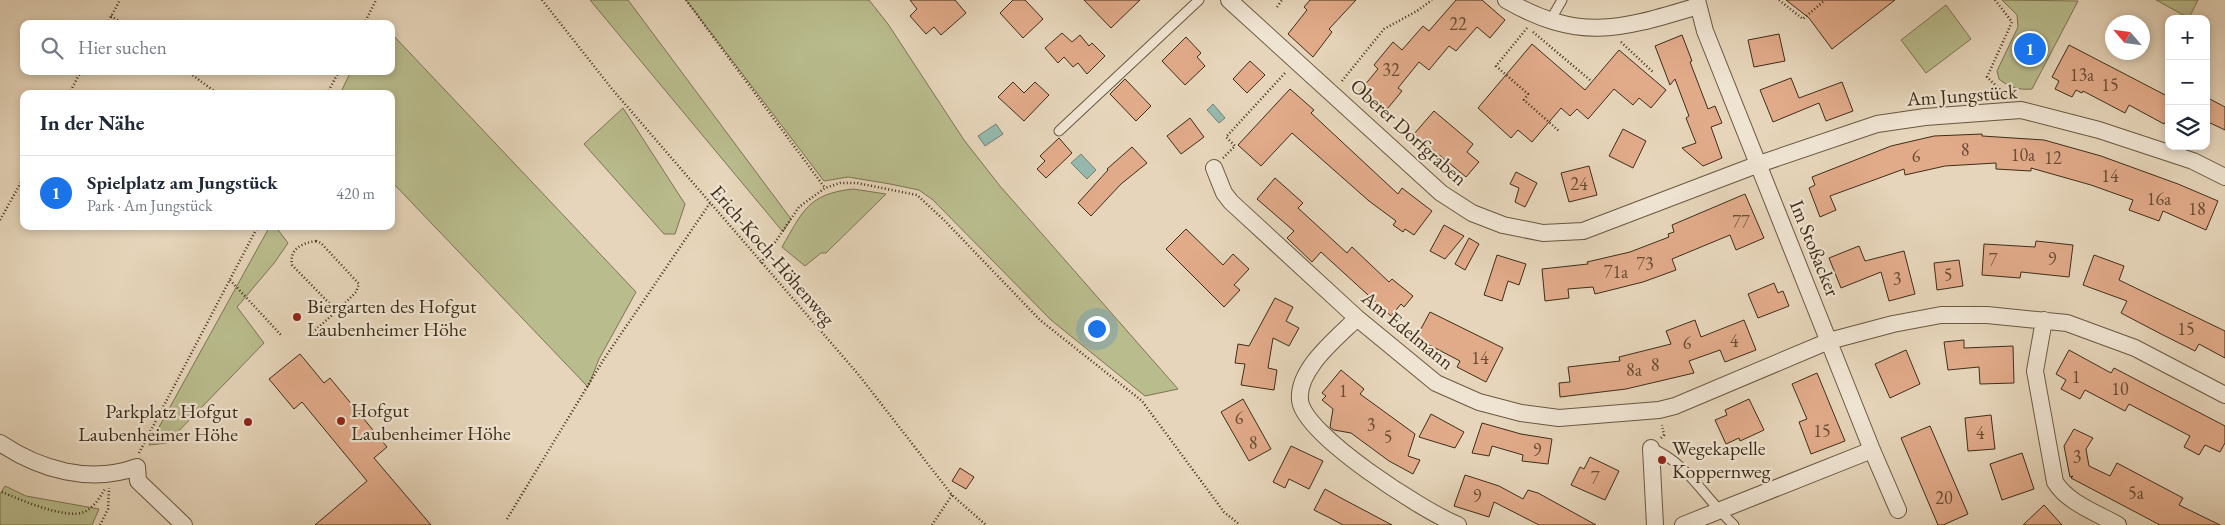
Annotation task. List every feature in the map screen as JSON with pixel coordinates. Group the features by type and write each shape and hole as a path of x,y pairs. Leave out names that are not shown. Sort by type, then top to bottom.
{"street":[{"name":"Oberer Dorfgraben","path":"1229,0 1441,193 1472,213 1503,225 1543,233 1583,231 1759,164"},
{"path":"1506,0 1550,20 1572,26 1608,29 1632,25 1697,3"},
{"name":"Im Stoßacker","path":"1697,3 1705,31 1872,450 1898,510"},
{"name":"Am Jungstück","path":"1759,164 1877,124 1925,117 2021,110 2099,130 2192,161 2225,177"},
{"name":"Am Edelmann","path":"1214,168 1224,193 1231,202 1357,318 1436,383 1479,402 1521,414 1559,418 1659,410 1675,406 1829,341 1894,324 1941,315 1987,315 2067,322 2135,348 2225,395"},
{"path":"1357,318 1314,362 1302,383 1300,401 1314,425 1339,450 1424,509 1458,525"},
{"path":"2044,320 2036,371 2055,482 2061,491 2072,499 2118,525"},
{"path":"0,444 32,462 52,469 79,474 112,474 137,467 138,480 184,525"},
{"path":"1651,448 1655,525"},
{"path":"1683,525 1872,450"}],"lane":[{"path":"1060,131 1199,0"},
{"path":"1550,20 1562,0"},
{"path":"1651,448 1664,453 1676,462 1719,512 1734,525"}],"path":[{"path":"110,20 120,0"},
{"path":"366,20 376,0"},
{"name":"Erich-Koch-Höhenweg","path":"542,0 612,89 858,374 952,495 986,525"},
{"path":"686,0 825,188"},
{"path":"1276,7 1282,0"},
{"path":"1333,93 1384,29 1417,11 1432,0"},
{"path":"1779,0 1804,19 1824,0"},
{"path":"1995,0 2012,22 1987,76 2021,110"},
{"path":"112,16 117,20"},
{"path":"1528,28 1496,66 1528,94 1524,100 1559,131"},
{"path":"1608,29 1654,73"},
{"path":"1538,36 1590,80"},
{"path":"1214,168 1235,146 1226,137 1297,60"},
{"path":"71,90 79,75"},
{"path":"193,75 213,90"},
{"path":"329,90 337,75"},
{"path":"761,263 799,207 825,188 840,183 857,183 917,195 943,219 1040,320 1142,401 1224,512 1240,525"},
{"path":"0,220 20,184"},
{"path":"507,519 604,359 710,203"},
{"path":"137,467 137,458 142,445 256,230"},
{"path":"316,241 321,243 359,284 356,292 341,307 334,308 292,265 291,259 295,250 304,243 316,241"},
{"path":"230,280 281,335"},
{"path":"310,335 331,316 334,308"},
{"path":"1651,448 1664,435 1659,410"},
{"path":"2,492 28,503 52,510 84,512 96,503 109,484 108,509 100,525"},
{"path":"932,525 952,495"}],"green space":[{"path":"590,0 628,0 791,219 783,232"},
{"path":"686,0 869,0 888,24 964,140 1000,186 1178,389 1145,396 1051,320 933,200 919,190 848,177 824,181"},
{"path":"2002,0 2078,1 2032,89 2014,88 1999,79 1997,71 2018,27 2017,15"},
{"path":"2156,0 2198,0 2190,15 2184,15"},
{"path":"1946,5 1971,39 1926,73 1901,40"},
{"path":"395,37 636,292 599,359 588,387 395,185 395,90 342,90 349,75 395,75"},
{"path":"623,108 685,204 675,234 664,234 584,144"},
{"path":"853,189 886,194 826,253 821,253 805,266 782,247 808,206 826,195"},
{"path":"268,230 278,230 288,243 275,262 237,307 264,343 167,443 149,445"},
{"path":"5,486 26,496 99,509 92,525 0,525 0,494"}],"water":[{"path":"1213,104 1225,118 1219,123 1207,110"},
{"path":"996,124 1003,134 985,146 978,136"},
{"path":"1081,154 1096,170 1087,179 1071,163"}],"building":[{"path":"910,0 955,0 966,13 941,35 934,27 926,34 910,16 917,9"},
{"path":"1013,0 1025,0 1043,19 1023,38 1000,13"},
{"path":"1084,0 1140,0 1111,28"},
{"path":"1310,0 1356,0 1329,29 1332,32 1313,57 1288,34 1307,10 1304,7"},
{"path":"1456,0 1482,0 1505,20 1490,38 1477,27 1456,51 1449,46 1429,70 1419,62 1398,88 1402,91 1383,114 1358,93 1378,69 1374,65 1393,42 1402,50 1423,26 1429,31"},
{"path":"1786,0 1895,0 1832,49 1809,18"},
{"path":"1062,33 1072,42 1080,35 1089,46 1092,43 1105,56 1087,74 1078,63 1073,67 1064,57 1058,63 1045,48"},
{"path":"1779,34 1785,61 1754,67 1748,40"},
{"path":"1682,35 1708,109 1715,106 1722,123 1711,127 1722,158 1703,166 1682,148 1696,143 1686,118 1689,116 1675,79 1670,85 1655,46"},
{"path":"1186,37 1201,53 1197,57 1205,66 1185,85 1162,61"},
{"path":"1532,44 1585,90 1619,50 1666,90 1651,108 1639,98 1633,105 1614,89 1588,119 1577,109 1570,116 1561,108 1532,142 1518,130 1511,138 1478,108"},
{"path":"2069,45 2165,95 2165,122 2164,124 2129,105 2125,113 2083,91 2082,93 2076,90 2072,97 2055,89 2059,81 2052,77"},
{"path":"1250,61 1265,75 1247,93 1233,79"},
{"path":"1791,78 1799,98 1842,82 1853,111 1826,121 1819,103 1773,122 1760,90"},
{"path":"1125,79 1151,106 1136,121 1110,94"},
{"path":"1013,82 1024,93 1035,82 1049,95 1024,121 998,97"},
{"path":"1290,89 1314,110 1311,113 1398,194 1402,188 1432,211 1414,235 1405,229 1403,232 1393,225 1396,221 1369,201 1292,133 1261,166 1238,145"},
{"path":"2210,99 2225,107 2225,130 2210,123"},
{"path":"1434,111 1473,144 1467,152 1479,162 1466,177 1414,134"},
{"path":"1190,118 1204,137 1181,154 1167,136"},
{"path":"1623,129 1646,141 1633,168 1609,156"},
{"path":"1982,134 1982,136 2044,140 2101,156 2178,184 2218,201 2206,230 2163,211 2159,221 2129,210 2133,200 2091,185 2031,168 2031,171 1996,169 1996,163 1945,166 1905,175 1904,169 1830,196 1836,210 1820,217 1809,188 1815,185 1812,177 1891,146 1934,136"},
{"path":"1059,138 1072,153 1046,178 1037,169 1045,161 1040,156"},
{"path":"1132,147 1147,163 1121,184 1091,216 1078,203 1107,169"},
{"path":"1589,166 1597,195 1569,202 1561,173"},
{"path":"1516,172 1537,183 1525,207 1515,202 1519,188 1510,184"},
{"path":"1275,178 1303,203 1298,208 1347,253 1352,247 1389,282 1392,279 1413,296 1404,307 1401,304 1391,316 1321,252 1312,262 1287,238 1294,231 1257,199"},
{"path":"1745,194 1764,238 1736,250 1730,235 1672,259 1676,270 1643,282 1595,294 1593,287 1568,289 1569,298 1545,301 1542,269 1588,264 1587,262 1630,252 1669,237 1668,234 1674,232 1672,225"},
{"path":"1444,225 1464,236 1445,259 1430,251"},
{"path":"1186,229 1223,265 1233,254 1249,269 1234,285 1240,290 1224,307 1166,249"},
{"path":"1469,238 1479,244 1465,270 1455,264"},
{"path":"2036,241 2073,245 2069,277 2021,272 2020,278 1982,275 1984,244 2035,247"},
{"path":"1859,246 1865,261 1904,251 1915,294 1889,301 1881,272 1841,288 1829,258"},
{"path":"1497,255 1526,264 1519,285 1508,281 1502,301 1484,295"},
{"path":"2094,255 2124,266 2119,280 2225,331 2225,358 2199,344 2195,351 2163,335 2121,313 2127,301 2083,285"},
{"path":"1959,260 1963,286 1937,290 1934,263"},
{"path":"1774,283 1778,293 1783,291 1789,306 1758,318 1748,294"},
{"path":"1275,298 1293,307 1286,321 1299,328 1289,346 1273,338 1268,368 1277,370 1274,390 1241,385 1245,364 1235,363 1238,344 1249,346"},
{"path":"1430,312 1503,348 1486,382 1457,367 1460,361 1416,338"},
{"path":"1695,320 1701,337 1744,320 1756,350 1725,362 1720,350 1689,361 1694,373 1626,389 1560,397 1559,383 1570,382 1568,367 1620,361 1619,357 1671,344 1666,331"},
{"path":"1964,340 1964,348 2013,346 2014,383 1980,384 1979,367 1948,370 1944,342"},
{"path":"1906,350 1920,384 1890,398 1875,364"},
{"path":"2069,350 2111,373 2114,368 2225,426 2225,443 2220,452 2205,445 2199,455 2184,447 2190,436 2129,404 2125,411 2085,390 2080,399 2061,389 2066,380 2056,374"},
{"path":"300,354 324,383 330,378 387,447 374,458 431,525 315,525 367,481 302,402 294,409 269,379"},
{"path":"1341,370 1364,389 1360,394 1415,434 1408,456 1420,460 1413,474 1389,461 1351,433 1334,430 1330,427 1333,409 1322,400 1326,396 1322,393"},
{"path":"1817,373 1845,441 1811,454 1799,422 1807,419 1792,384"},
{"path":"1243,399 1271,449 1249,461 1221,412"},
{"path":"1749,399 1764,430 1740,441 1739,438 1726,444 1715,420 1727,415 1725,410"},
{"path":"1431,414 1464,432 1455,448 1419,437"},
{"path":"1991,415 1995,449 1968,451 1965,418"},
{"path":"1482,423 1521,434 1552,439 1548,464 1522,461 1523,455 1492,446 1489,456 1472,453"},
{"path":"1930,426 1968,514 1943,525 1938,525 1901,438"},
{"path":"2074,429 2093,438 2086,449 2089,466 2110,476 2117,463 2183,498 2179,505 2220,525 2160,525 2071,478 2073,476 2070,477 2064,446"},
{"path":"1291,446 1323,461 1309,489 1289,479 1285,488 1273,482"},
{"path":"2022,453 2034,489 2002,500 1990,464"},
{"path":"1590,457 1619,471 1605,500 1571,485 1580,467 1584,469"},
{"path":"960,468 974,477 966,489 952,481"},
{"path":"1465,475 1499,486 1523,499 1528,490 1538,493 1596,525 1539,525 1494,502 1489,517 1454,506"},
{"path":"1325,489 1392,525 1343,525 1314,510"},
{"path":"2044,505 2062,525 2023,525"}],"place":[{"name":"Spielplatz am Jungstück","path":"2030,49"},
{"name":"Biergarten des Hofgut Laubenheimer Höhe","path":"297,317"},
{"name":"Hofgut Laubenheimer Höhe","path":"341,421"},
{"name":"Parkplatz Hofgut Laubenheimer Höhe","path":"248,422"},
{"name":"Wegekapelle Koppernweg","path":"1662,460"}]}
